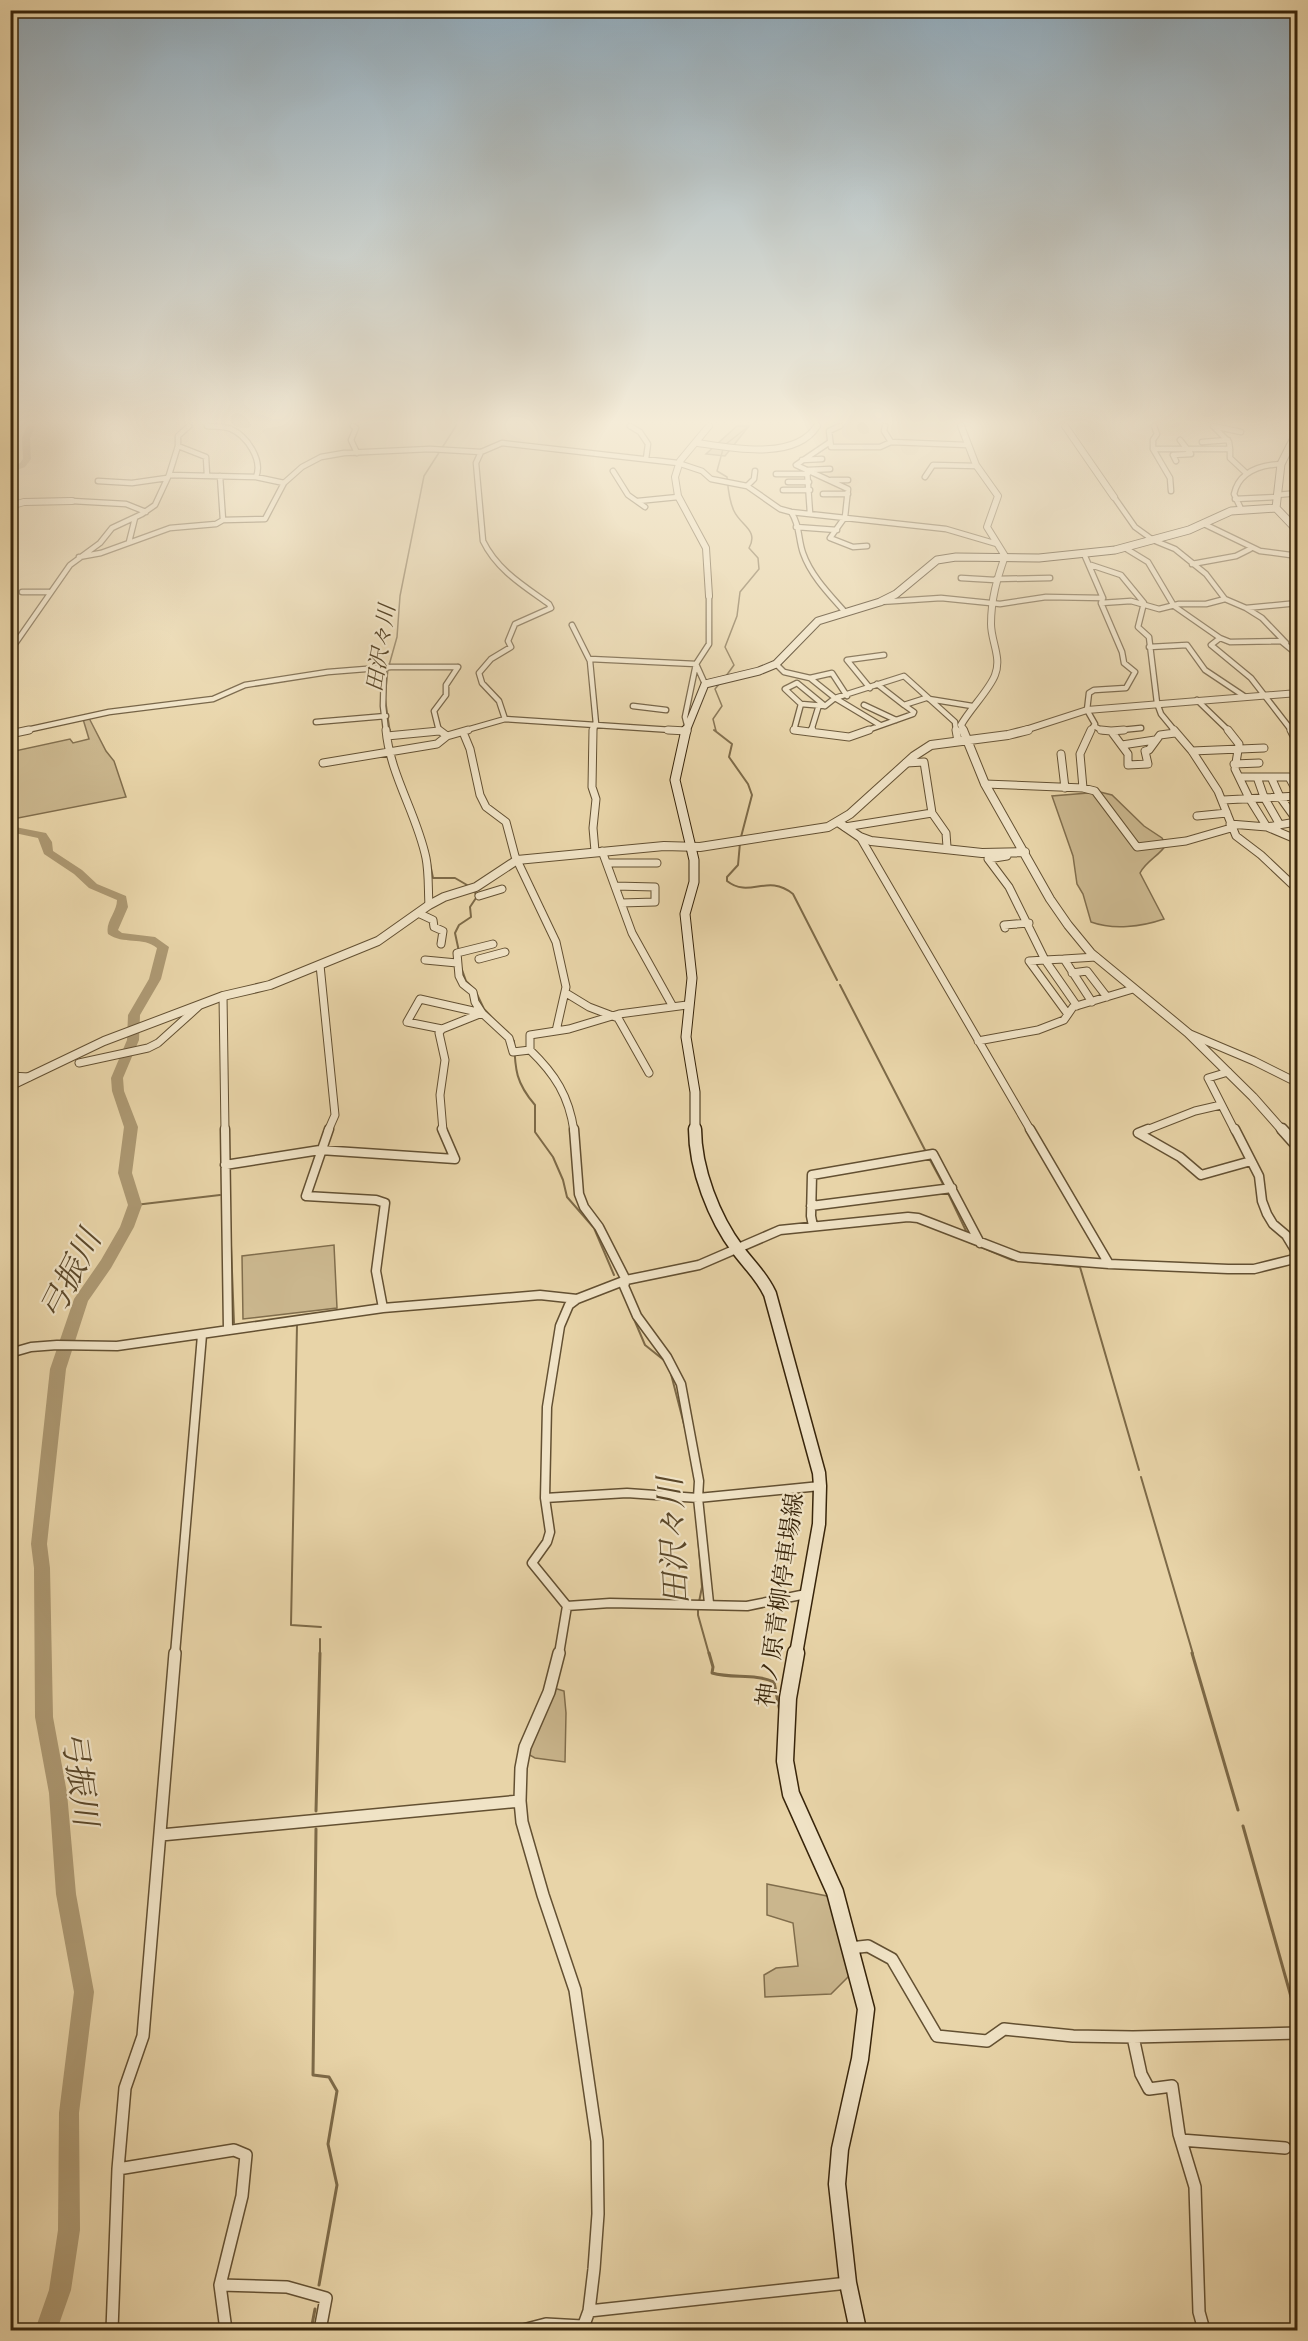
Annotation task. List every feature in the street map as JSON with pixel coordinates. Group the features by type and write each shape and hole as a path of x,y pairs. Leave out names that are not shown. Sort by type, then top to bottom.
{"main road":[{"path":"705,684 759,671 776,664 818,621 880,602 896,594 937,560 956,557 1004,558 1084,554 1125,548 1168,535"},
{"name":"神ノ原青柳停車場線","path":"705,684 687,728 675,780 692,848 694,882 685,914 692,978 687,1005 686,1037 695,1092 697,1153 711,1199 723,1226 738,1250 762,1277 771,1294 819,1473 819,1524 788,1698 785,1761 791,1794 835,1892 866,2008 860,2059 840,2149 837,2184 848,2283 858,2331"}],"street":[{"path":"10,651 24,634 32,617 64,571 79,557 100,543 106,535"},
{"path":"129,542 131,535"},
{"path":"79,557 149,535"},
{"path":"482,535 485,548 513,577 552,608 515,624 508,641 511,647 491,658 479,673 481,684 495,696 501,705 504,719"},
{"path":"323,763 436,744 447,736 504,719 552,724 687,728 685,717 696,664 709,644 707,552 701,535"},
{"path":"800,535 803,555 833,600 845,612"},
{"path":"832,535 830,538 853,547 867,546"},
{"path":"967,535 997,544"},
{"path":"962,741 961,725 996,674 998,652 991,627 992,604 996,580 1004,558 992,535"},
{"path":"1147,535 1175,549 1206,574 1225,598 1262,618 1298,654"},
{"path":"1225,535 1250,549 1274,555 1298,556"},
{"path":"1125,548 1148,561 1174,606 1220,639 1230,642 1274,640 1287,644"},
{"path":"1192,564 1236,556 1250,549"},
{"path":"1083,788 1079,774 1078,754 1094,726 1094,720 1087,710 1091,691 1126,688 1136,672 1124,663 1122,652 1098,592 1091,565 1084,554"},
{"path":"1091,565 1121,575 1144,603 1138,627 1149,637 1157,703 1166,721 1192,751 1223,800 1231,826 1240,840 1261,855 1298,890"},
{"path":"961,578 996,580 1050,578"},
{"path":"22,592 49,592"},
{"path":"880,602 941,598 992,604 1046,597 1131,601 1155,609 1206,604 1225,598"},
{"path":"1246,608 1298,603"},
{"path":"572,625 590,659 596,724 593,727 592,787 596,799 593,828 598,851 608,863 632,933 672,1005"},
{"path":"1220,639 1212,645 1251,678 1294,735 1298,744"},
{"path":"1149,647 1187,645 1205,670 1244,696"},
{"path":"870,688 847,660 885,655"},
{"path":"590,659 696,664"},
{"path":"696,664 705,684"},
{"path":"776,664 784,672 810,678 835,698 880,725"},
{"path":"10,735 109,712 213,699 245,686 328,672 458,667 446,685 446,694 434,711 440,731 447,736"},
{"path":"387,668 383,706 390,736 391,753 426,859 429,905"},
{"path":"810,678 832,673 847,696"},
{"path":"811,732 822,706 835,698 904,676 955,722 962,741 1050,899 1068,925 1096,957 1188,1033 1298,1147"},
{"path":"797,683 822,706 801,704 785,689 797,683"},
{"path":"801,704 794,730 849,737 914,712 877,684"},
{"path":"842,824 906,763 931,745 1008,735 1046,726 1087,710 1298,693"},
{"path":"904,705 927,698 972,706"},
{"path":"1197,700 1223,723 1239,744 1234,764 1249,798 1267,827 1298,840"},
{"path":"864,705 896,720"},
{"path":"633,706 666,710"},
{"path":"316,722 386,716"},
{"path":"1094,726 1103,731 1141,728"},
{"path":"390,736 440,731"},
{"path":"1111,731 1128,754 1128,765 1148,764 1146,751 1155,740 1160,735 1175,732"},
{"path":"463,732 469,743 471,765 484,804 508,823 516,860 521,864 556,942 566,993 558,1015 556,1031"},
{"path":"1122,745 1155,740"},
{"path":"1192,751 1264,748"},
{"path":"1061,754 1065,788"},
{"path":"906,763 924,762 932,813 946,833 947,847"},
{"path":"1234,764 1259,763"},
{"path":"1223,800 1298,795 1289,777 1240,777"},
{"path":"1257,777 1264,797 1281,825"},
{"path":"986,784 1083,788 1095,791 1137,847 1186,842 1231,826 1267,827 1297,822 1280,797 1271,777"},
{"path":"10,1086 104,1041 223,996 270,985 386,938 429,905 444,897 476,887 516,860 664,846 692,848 812,831 842,824 932,813"},
{"path":"1197,816 1227,813"},
{"path":"842,824 871,842 947,850 1025,852"},
{"path":"860,837 1108,1264"},
{"path":"1014,853 992,857 988,859 988,862 1001,874 1029,923 1045,960 1077,1006"},
{"path":"608,863 657,863"},
{"path":"615,886 655,887 655,902 621,903"},
{"path":"478,896 502,889"},
{"path":"418,913 433,920 434,927 443,931 441,944"},
{"path":"1005,928 1004,925 1029,923"},
{"path":"494,944 461,952 457,963 461,984 473,992 475,1002 482,1013 509,1038 517,1051 530,1050 549,1065 560,1082 570,1105 575,1133 579,1194 626,1280 624,1286 636,1314 661,1348 681,1384 699,1481 695,1498 707,1603"},
{"path":"479,959 505,952"},
{"path":"1067,1013 1029,961 1096,957"},
{"path":"1064,959 1092,1002"},
{"path":"425,960 457,963"},
{"path":"321,965 335,1115 320,1150 306,1196 376,1200 385,1203 376,1271 382,1308"},
{"path":"1072,973 1087,971 1107,997"},
{"path":"1061,983 1077,980"},
{"path":"978,1041 1038,1030 1064,1020 1067,1013 1077,1006 1133,989"},
{"path":"566,993 589,1007 618,1018 649,1073"},
{"path":"223,996 228,1329"},
{"path":"420,999 482,1013 442,1029 407,1022 420,999"},
{"path":"78,1063 148,1048 158,1043 187,1015 204,1003"},
{"path":"530,1050 530,1035 556,1031 613,1016 672,1005 687,1005"},
{"path":"225,1165 320,1150 456,1159 443,1133 440,1118 440,1095 445,1060 439,1032 442,1029"},
{"path":"1188,1033 1254,1061 1298,1083"},
{"path":"523,2331 546,2324 582,2328 589,2312 598,2214 597,2141 584,2038 575,1990 543,1895 522,1822 520,1801 521,1768 525,1747 549,1692 559,1655 567,1606 532,1563 547,1542 550,1532 545,1498 547,1407 560,1326 569,1305 577,1299 626,1280 699,1265 780,1230 908,1216 1019,1257 1108,1264 1254,1269 1298,1256 1286,1235 1273,1224 1267,1214 1262,1200 1259,1176 1208,1078 1228,1072"},
{"path":"10,1076 29,1077"},
{"path":"1221,1105 1195,1111 1138,1132 1180,1157 1201,1175 1251,1161"},
{"path":"813,1226 812,1175 933,1154 980,1243"},
{"path":"811,1206 952,1188"},
{"path":"10,1353 32,1347 57,1345 117,1346 382,1308 540,1295 577,1299"},
{"path":"112,2331 118,2169 125,2088 142,2036 202,1335"},
{"path":"545,1498 627,1493 695,1498 820,1486"},
{"path":"567,1606 610,1602 707,1603 747,1606 806,1594"},
{"path":"160,1835 520,1801"},
{"path":"849,1948 868,1946 892,1959 937,2036 987,2040 1004,2029 1073,2036 1133,2037 1298,2033"},
{"path":"1133,2037 1141,2074 1149,2089 1172,2086 1181,2140 1195,2187 1199,2312 1204,2331"},
{"path":"1181,2140 1286,2148"},
{"path":"118,2169 234,2150 246,2155 242,2196 220,2285 226,2331"},
{"path":"589,2312 675,2300 848,2283"},
{"path":"220,2285 291,2286 309,2290 326,2298 320,2331"}],"shaded area":[{"path":"89,718 106,751 114,761 126,797 13,819 10,816 10,752 70,739 73,743 89,739 83,719"},
{"path":"1100,792 1112,795 1144,826 1162,838 1166,845 1140,873 1164,919 1127,926 1108,926 1091,922 1083,894 1077,884 1073,856 1052,796"},
{"path":"334,1245 337,1308 243,1319 242,1256"},
{"path":"554,1688 564,1691 565,1762 535,1758 526,1753"},
{"path":"767,1884 827,1896 832,1902 850,1975 831,1994 765,1997 764,1975 776,1968 798,1966 793,1923 767,1915"}],"waterway":[{"name":"田沢々川","path":"390,731 385,697 388,669 397,637 400,596 412,535"},
{"path":"726,676 734,665 725,647 737,616 740,592 759,569 758,558 749,548 752,542 751,535"},
{"path":"716,731 713,719 722,706 715,689 720,683"},
{"path":"714,730 732,744 729,757 748,784 752,795 741,837"},
{"name":"弓振川","path":"10,829 42,835 47,842 48,852 78,872 93,886 122,898 121,911 112,931 118,936 151,939 163,947 155,979 134,1015 133,1040 117,1078 118,1091 131,1127 125,1173 135,1205 127,1227 106,1264 81,1299 58,1369 39,1544 42,1568 44,1717 58,1793 66,1894 84,1992 69,2113 69,2230 60,2290 46,2330"},
{"path":"740,843 738,865 727,877 727,881 743,888 775,886 784,888 793,894 837,980"},
{"name":"田沢々川","path":"427,849 433,878 455,878 467,885"},
{"name":"田沢々川","path":"461,961 455,933 459,925 471,917 470,907 476,898 475,891"},
{"name":"田沢々川","path":"461,967 466,981 475,990 484,1009 514,1041 520,1083 535,1105 535,1132 553,1157 563,1180 567,1197 594,1228 614,1275"},
{"path":"840,985 925,1150"},
{"path":"929,1158 943,1184"},
{"path":"948,1193 967,1233"},
{"path":"229,1194 234,1323"},
{"path":"135,1205 220,1195"},
{"path":"969,1242 1012,1260 1080,1267 1139,1470"},
{"name":"田沢々川","path":"628,1305 645,1345 665,1361"},
{"path":"281,1327 297,1325 291,1625 321,1627"},
{"name":"田沢々川","path":"671,1374 686,1432"},
{"path":"1141,1477 1193,1654"},
{"name":"田沢々川","path":"698,1536 702,1587 699,1602"},
{"name":"田沢々川","path":"698,1607 698,1615 709,1654"},
{"path":"320,1639 320,1653"},
{"path":"316,1811 320,1653"},
{"name":"田沢々川","path":"709,1653 713,1667 712,1673 766,1679 774,1682 780,1712"},
{"path":"1192,1653 1238,1810"},
{"path":"1243,1826 1297,2018"},
{"path":"316,1829 313,2075 329,2077 337,2091 328,2144 337,2185 319,2285"},
{"path":"311,2330 315,2309"}]}
